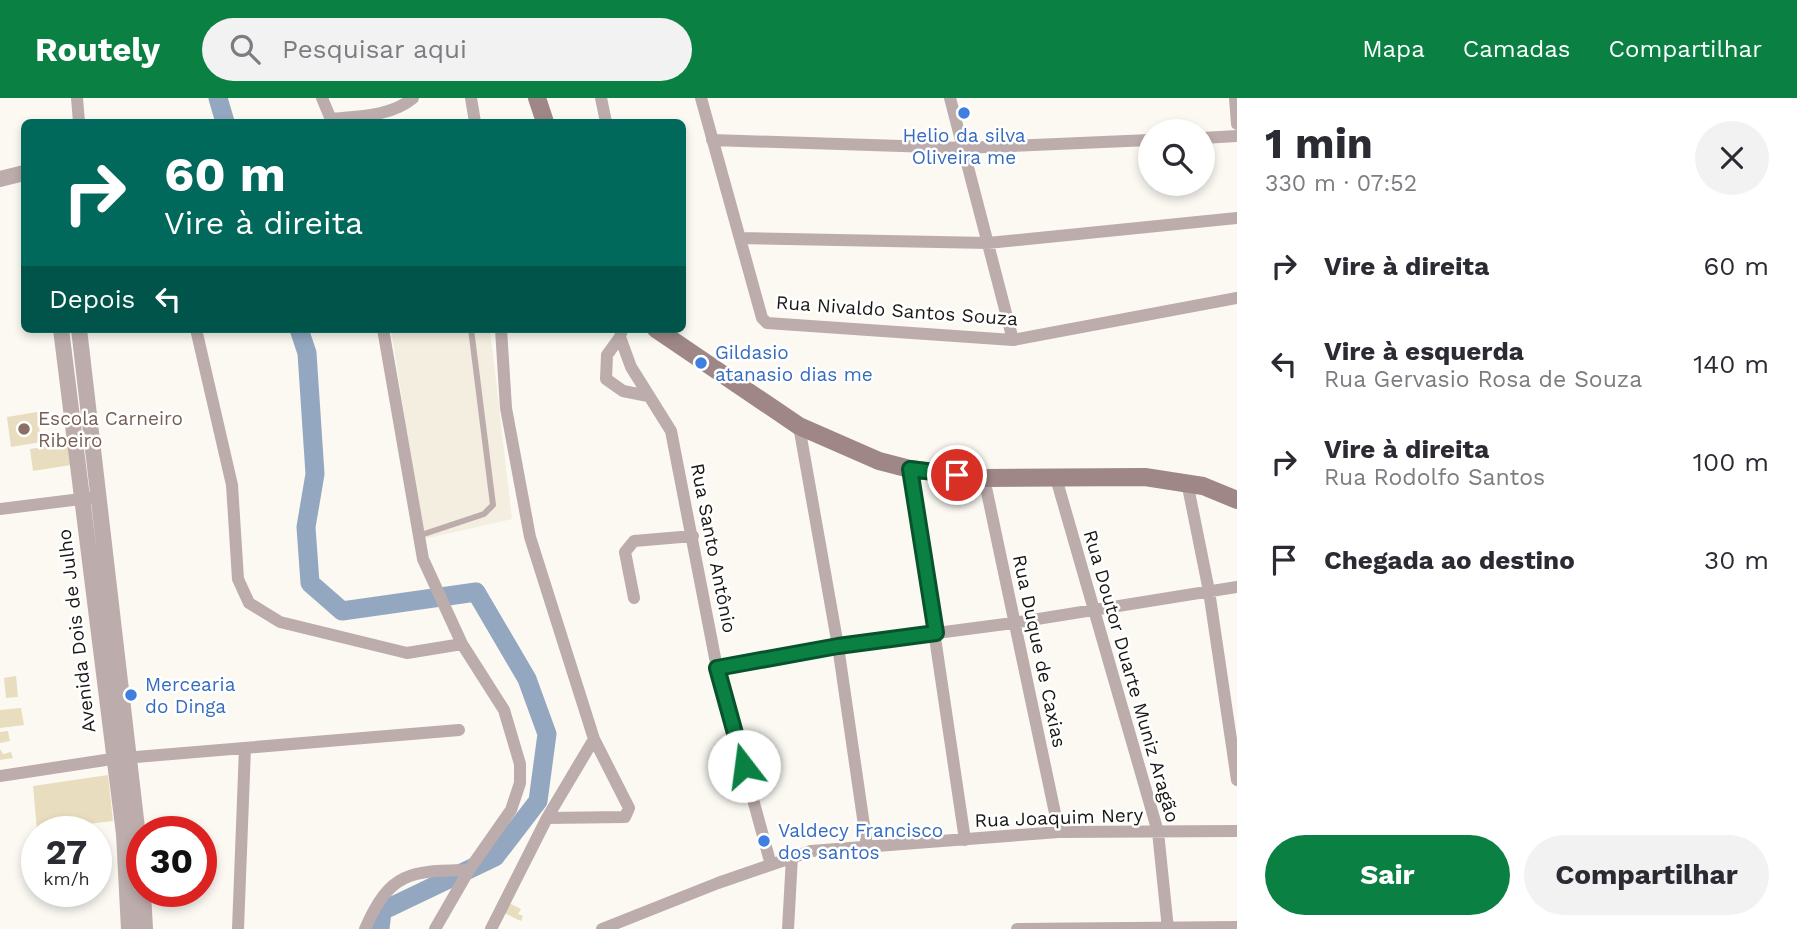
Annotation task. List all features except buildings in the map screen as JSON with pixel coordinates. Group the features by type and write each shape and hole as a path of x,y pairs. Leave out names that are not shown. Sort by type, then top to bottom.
{"main road":[{"path":"662,333 800,426 861,454 910,469 984,478 1145,477 1187,482 1237,500"}],"street":[{"path":"76,98 79,119"},
{"path":"322,98 330,119"},
{"path":"344,119 377,114 403,106 413,98"},
{"path":"471,98 474,119"},
{"path":"601,98 605,119"},
{"path":"701,98 740,238 988,243 1237,218"},
{"path":"950,98 1013,340"},
{"path":"1235,98 1237,124"},
{"path":"1215,137 1237,136"},
{"path":"712,141 963,148 1138,141"},
{"path":"1,178 21,174"},
{"name":"Rua Nivaldo Santos Souza","path":"740,238 762,318 772,325 1013,340 1237,298"},
{"name":"Avenida Dois de Julho","path":"61,333 124,834 129,929"},
{"name":"Avenida Dois de Julho","path":"80,333 136,816"},
{"path":"197,333 232,485 238,579 249,603 280,622 407,653 462,643"},
{"path":"384,333 417,536 438,596 462,643 498,700 513,732 520,764 516,800 469,870 435,929"},
{"path":"501,333 506,408 530,537 594,739 626,800 628,813 618,818 547,818"},
{"path":"621,333 607,355 606,379 615,388 648,396"},
{"name":"Rua Santo Antônio","path":"621,333 631,367 648,396 665,417 671,431 717,668 771,864"},
{"path":"800,426 838,646 867,846"},
{"path":"910,469 965,840"},
{"name":"Rua Duque de Caxias","path":"984,478 1059,832"},
{"name":"Rua Doutor Duarte Muniz Aragão","path":"1056,478 1158,832 1168,929"},
{"path":"1187,482 1209,591 1237,779"},
{"path":"0,509 100,496"},
{"path":"634,598 625,552 627,547 634,541 693,536"},
{"path":"717,668 838,646 1013,623 1237,587"},
{"path":"97,630 114,627"},
{"path":"0,776 113,759 459,730"},
{"path":"491,929 547,818 594,739"},
{"path":"238,929 245,748"},
{"name":"Rua Joaquim Nery","path":"602,929 811,851 1059,832 1237,831"},
{"path":"788,929 792,857"},
{"path":"365,929 382,895 410,875 425,870 469,870"},
{"path":"144,907 145,929"},
{"path":"1017,929 1237,927"}],"lane":[{"path":"417,536 484,514 494,505 472,333"}],"shaded area":[{"path":"392,333 490,333 512,519 424,539"}],"waterway":[{"path":"218,98 224,119"},
{"path":"300,333 307,353 315,474 306,527 310,583 342,611 476,592 527,679 547,734 538,801 495,857 382,911 380,929"}],"place":[{"name":"Helio da silva Oliveira me","path":"964,113"},
{"name":"Gildasio atanasio dias me","path":"701,363"},
{"name":"Escola Carneiro Ribeiro","path":"24,429"},
{"name":"Mercearia do Dinga","path":"131,695"},
{"name":"Valdecy Francisco dos santos","path":"764,841"}],"route":[{"path":"744,766 717,668 838,646 936,633 910,469 957,475"}]}
